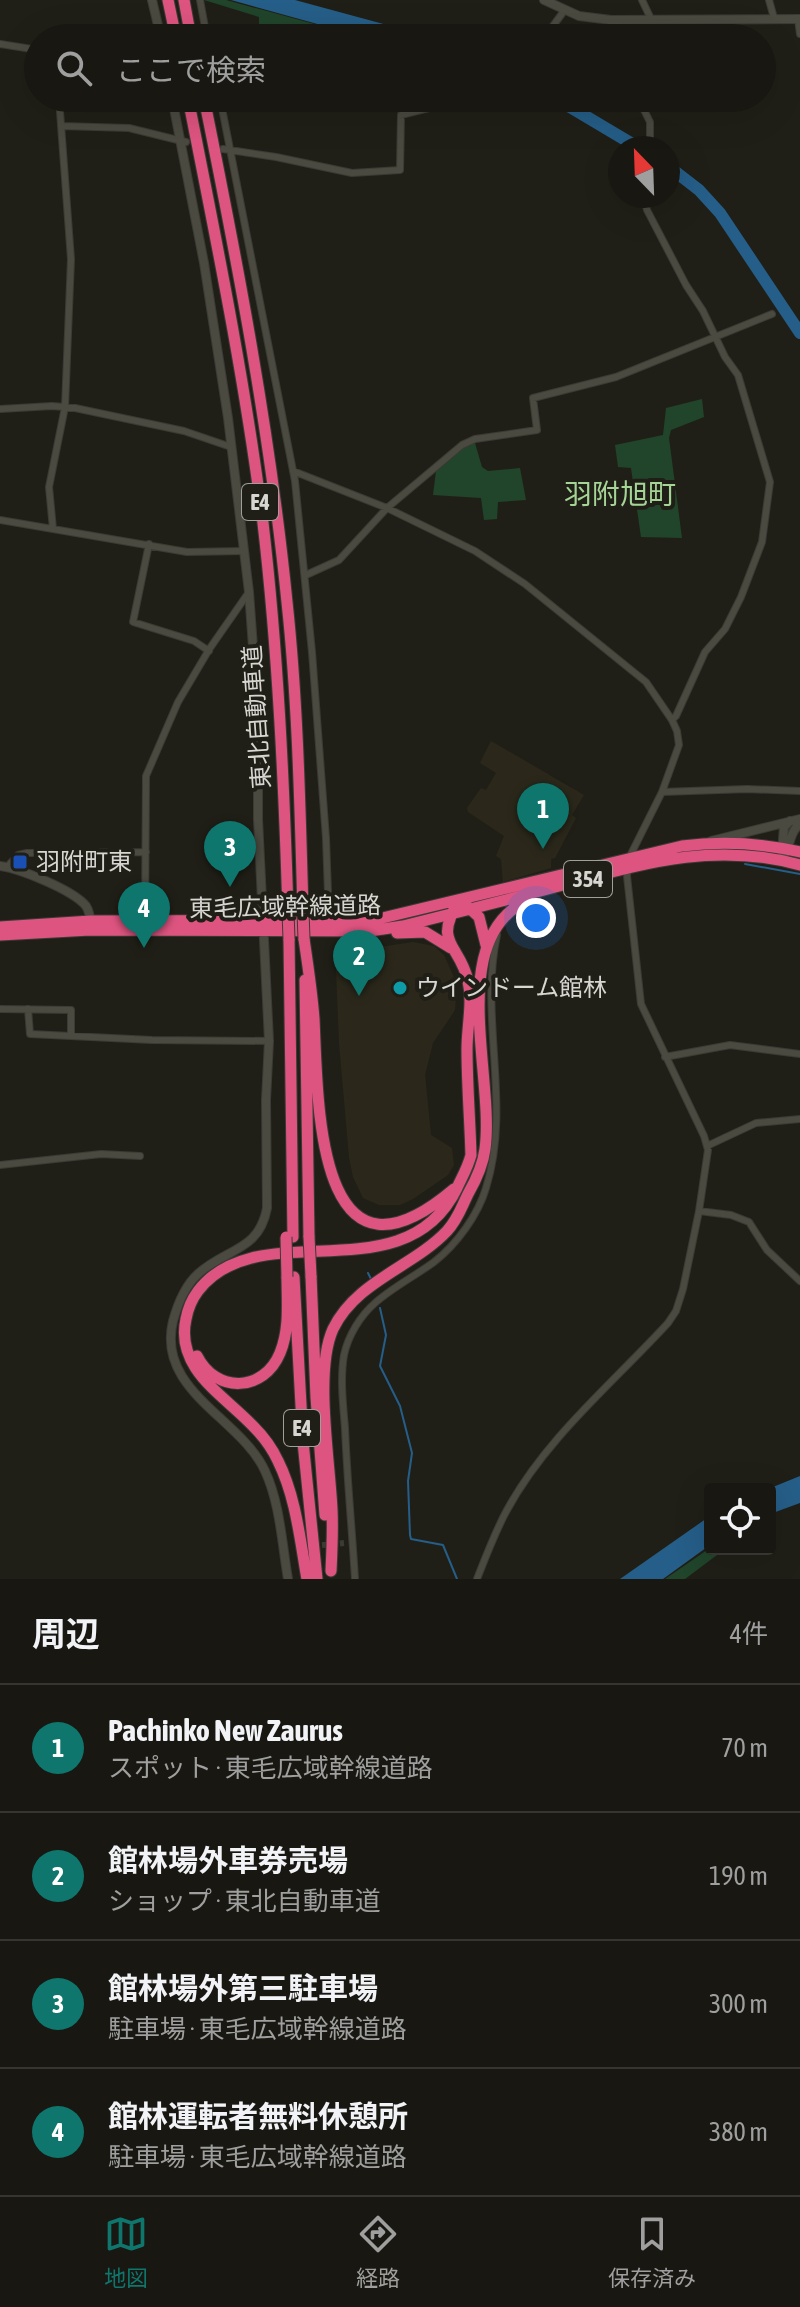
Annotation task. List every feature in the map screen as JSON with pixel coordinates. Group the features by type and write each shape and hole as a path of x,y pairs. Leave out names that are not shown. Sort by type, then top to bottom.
{"highway":[{"path":"168,0 173,24"},
{"path":"184,0 188,24"},
{"name":"東北自動車道","path":"191,112 232,323 263,524 281,728 289,939 291,1277 317,1579"},
{"name":"東北自動車道","path":"207,112 249,332 278,522 297,727 309,1237 317,1412 332,1575"},
{"name":"東毛広域幹線道路","path":"0,935 145,921 347,932 383,929 559,886 658,850 699,844 733,843 788,853 800,865"},
{"name":"東毛広域幹線道路","path":"0,927 265,926 374,920 628,863 705,854 788,853"},
{"path":"332,1575 325,1372 330,1339 350,1304 443,1235 462,1212 486,1147 481,968 486,946 498,922 509,910 559,886"},
{"path":"451,949 447,931 451,914 459,901 472,909 482,924 486,946"},
{"path":"307,1579 293,1502 277,1459 252,1425 206,1383 188,1353 185,1325 190,1304 208,1279 245,1260 280,1254 371,1248 408,1236 444,1209 468,1167 471,1155 467,1053 469,991 466,973 442,940 425,932 407,931 363,937 347,932"},
{"path":"304,939 312,994 324,1149 332,1179 342,1200 362,1218 392,1224 425,1212 458,1186"},
{"path":"291,1277 287,1324 275,1362 252,1382 232,1384 214,1377 201,1364 197,1354 193,1324 205,1293 221,1279 241,1269 269,1262 356,1257 386,1252 421,1237 465,1200"}],"street":[{"path":"152,0 158,24"},
{"path":"200,0 204,24"},
{"path":"544,0 564,11 611,20 799,19 800,34"},
{"path":"642,0 651,19"},
{"path":"769,0 774,18"},
{"path":"554,24 564,11"},
{"path":"611,20 611,24"},
{"path":"0,44 24,48"},
{"path":"53,529 50,472 65,407 71,259 60,112"},
{"path":"176,112 204,263 249,592 258,716 258,819 269,1041 267,1208 264,1223 243,1248 199,1273 185,1290 177,1309 171,1340 175,1360 186,1384 238,1434 265,1470 272,1490 288,1579"},
{"path":"223,112 293,471 306,575 326,834 329,921"},
{"path":"223,149 352,173 400,170 401,115 413,112"},
{"path":"647,112 652,136"},
{"path":"61,126 129,128 183,141"},
{"path":"647,208 714,337 738,375 770,482 762,542 731,620 705,652 672,720"},
{"path":"306,575 333,565 387,508 462,445 475,439 537,430 533,398 616,377 772,314"},
{"path":"0,409 65,407 173,428 231,447"},
{"path":"293,471 387,508 475,551 525,584 641,676 677,731 679,745 662,792 628,863 639,993 707,1146 699,1211 683,1289 672,1318 596,1396 530,1474 506,1511 477,1579"},
{"path":"0,520 187,552 244,551"},
{"path":"149,544 133,622 194,641 209,651"},
{"path":"145,921 146,776 178,702 249,592"},
{"path":"662,792 800,791"},
{"path":"788,853 784,827 790,821"},
{"path":"699,844 800,821"},
{"path":"788,853 793,831 800,821"},
{"path":"90,926 85,905 73,896 4,867 18,855 27,853 146,852"},
{"path":"355,1579 343,1402 344,1358 350,1337 363,1316 386,1294 443,1254 467,1225 485,1193 497,1135 491,975 500,927"},
{"path":"0,1009 71,1010 71,1035"},
{"path":"28,1009 30,1034 152,1040 269,1041"},
{"path":"665,1057 730,1045 800,1054"},
{"path":"707,1146 756,1123 800,1119"},
{"path":"0,1165 101,1154 140,1156"},
{"path":"699,1211 731,1215 749,1222 767,1250 800,1281"},
{"path":"344,1543 353,1542"},
{"path":"283,1550 293,1549"}],"shaded area":[{"path":"491,741 584,795 572,815 576,818 555,858 551,859 551,868 503,882 501,859 496,856 504,836 468,812 467,808 481,788 486,790 496,773 480,763"},
{"path":"413,942 434,946 444,955 457,984 455,1010 433,1043 425,1075 431,1135 452,1148 454,1165 448,1175 413,1199 400,1205 379,1205 363,1198 353,1177 349,1157 339,1043 335,946 373,948"}],"green space":[{"path":"204,0 226,0 314,24 259,24 259,17"},
{"path":"702,399 704,417 671,430 669,438 682,538 641,537 631,468 618,467 615,445 663,435 666,408"},
{"path":"475,443 482,467 488,471 520,468 526,500 498,502 497,519 484,520 481,498 433,495 436,471 464,447"},
{"path":"704,1552 704,1555 717,1555 685,1579 665,1579"}],"water":[{"path":"231,0 295,0 383,24 318,24"},
{"path":"800,1476 800,1503 776,1512 776,1486"},
{"path":"704,1520 704,1549 663,1579 620,1579"}],"waterway":[{"path":"579,112 619,136"},
{"path":"680,175 720,213 800,333"},
{"path":"745,864 800,874"},
{"path":"368,1273 371,1279"},
{"path":"380,1308 386,1335 380,1366 400,1406 412,1453 408,1481 411,1539 443,1545 457,1579"}],"tunnel":[{"path":"313,1546 344,1543"}],"place":[{"name":"Pachinko New Zaurus","path":"543,849"},
{"name":"羽附町東","path":"20,862"},
{"name":"館林場外第三駐車場","path":"230,887"},
{"name":"館林運転者無料休憩所","path":"144,948"},
{"name":"ウインドーム館林","path":"400,988"},
{"name":"館林場外車券売場","path":"359,996"}],"district":[{"name":"羽附旭町","path":"620,494"}]}
